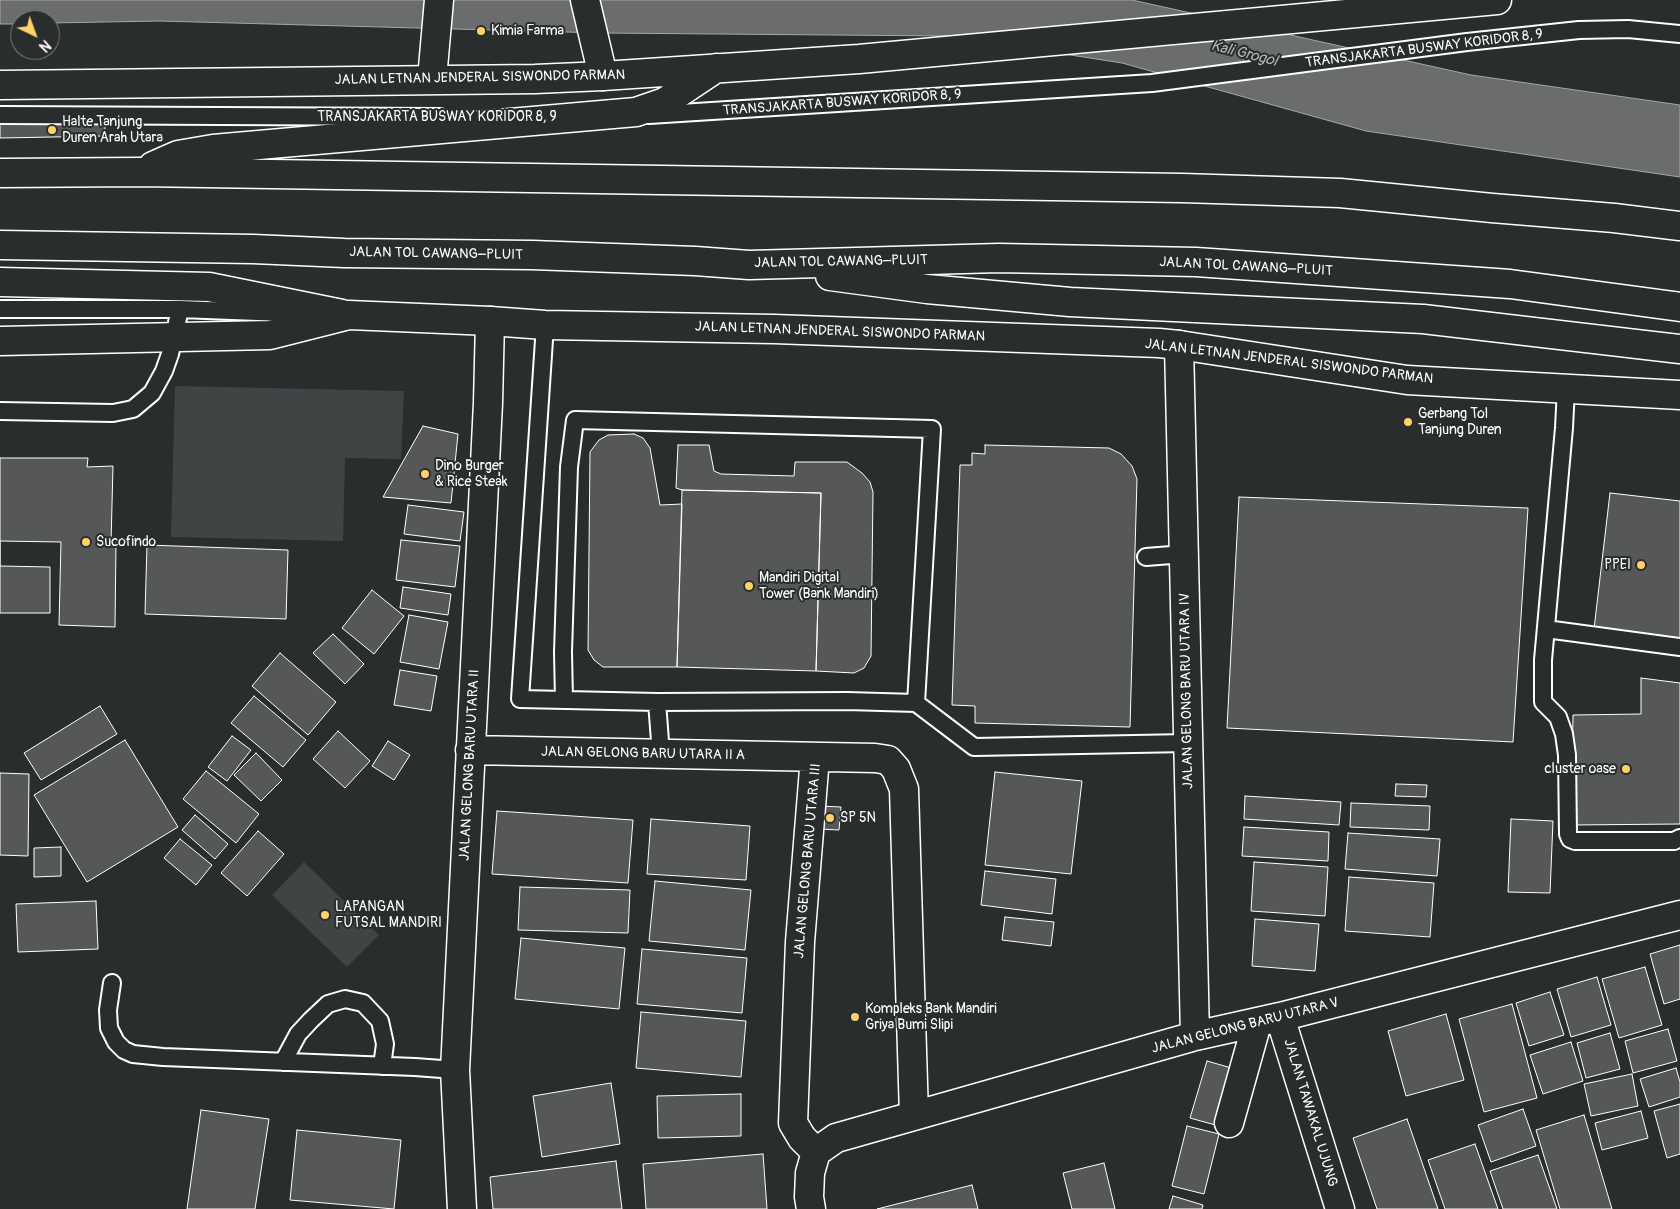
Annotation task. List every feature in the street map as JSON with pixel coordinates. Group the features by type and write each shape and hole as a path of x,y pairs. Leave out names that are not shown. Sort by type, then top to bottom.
{"main road":[{"path":"432,79 439,0"},
{"path":"585,0 603,76"},
{"name":"JALAN LETNAN JENDERAL SISWONDO PARMAN","path":"0,85 535,79 603,76 859,59 1497,0"},
{"path":"140,172 178,156 213,149 636,112 665,102 716,68"},
{"path":"0,173 140,172 1182,188 1340,194 1614,218 1680,226"},
{"name":"JALAN TOL CAWANG–PLUIT","path":"0,245 244,249 344,253 532,255 695,261 749,265 1000,258 1196,262 1510,284 1680,307"},
{"path":"749,265 927,289 1089,303 1423,319 1680,349"},
{"path":"0,282 209,287 349,315"},
{"name":"JALAN LETNAN JENDERAL SISWONDO PARMAN","path":"0,341 270,335 349,315 490,321 545,326 774,329 1179,345 1407,380 1680,395"},
{"name":"JALAN GELONG BARU UTARA II","path":"462,1209 455,1070 488,403 490,321"},
{"name":"JALAN GELONG BARU UTARA IV","path":"1179,345 1195,1036"},
{"name":"JALAN GELONG BARU UTARA II A","path":"470,750 815,757"},
{"name":"JALAN GELONG BARU UTARA III","path":"816,1152 802,1138 793,1123 800,942 815,757 888,760 896,769 904,789 914,1116"},
{"name":"JALAN GELONG BARU UTARA V","path":"816,1152 836,1138 1195,1036 1268,1020 1680,915"},
{"path":"1229,1123 1268,1020"},
{"name":"JALAN TAWAKAL UJUNG","path":"1268,1020 1340,1209"},
{"path":"811,1209 809,1197 810,1173 816,1152"}],"lane":[{"name":"TRANSJAKARTA BUSWAY KORIDOR 8, 9","path":"0,115 516,118 678,114 1152,83 1468,42 1579,30 1628,29 1680,34"},
{"path":"0,309 180,309 349,315"},
{"path":"0,412 113,413 133,408 152,392 157,385 166,366 180,309"},
{"path":"545,326 520,699 657,702 848,701 916,703 974,747 1188,742"},
{"path":"1566,388 1543,660 1542,702 1558,717 1564,734 1567,756 1568,834 1570,839 1575,841 1674,841 1680,838"},
{"path":"564,700 563,652 569,468 575,420 932,429 916,703"},
{"path":"1146,557 1184,554"},
{"path":"1546,628 1680,646"},
{"path":"657,702 661,754"},
{"path":"112,984 108,1010 109,1028 116,1042 124,1050 133,1054 163,1057 455,1070"},
{"path":"283,1062 298,1034 311,1020 328,1004 345,999 363,1003 380,1022 385,1044 382,1066"}],"shaded area":[{"path":"175,386 404,391 401,459 345,458 343,541 171,537"},
{"name":"LAPANGAN FUTSAL MANDIRI","path":"304,862 379,935 347,967 272,895"}],"water":[{"name":"Kali Grogol","path":"0,0 1132,0 1471,75 1680,105 1680,177 1366,131 1122,63 948,36 602,33 159,21 60,23 60,10 10,10 10,24 0,24"}],"building":[{"name":"Halte Tanjung Duren Arah Utara","path":"105,122 105,136 0,138 0,123"},
{"path":"423,426 458,434 451,503 383,497"},
{"path":"634,434 643,438 650,448 660,505 682,504 677,667 603,667 594,660 588,650 590,452 599,440 608,435"},
{"path":"678,445 709,445 714,471 721,474 794,476 795,462 847,462 862,473 870,482 873,492 871,656 864,668 854,673 816,671 821,493 682,490 676,488"},
{"path":"985,445 1109,448 1121,454 1132,466 1137,479 1130,727 975,723 975,706 952,705 960,465 972,465 972,453 985,454"},
{"name":"Sucofindo","path":"0,458 88,458 87,467 113,466 111,543 116,543 115,627 59,625 61,542 0,541"},
{"name":"Mandiri Digital Tower (Bank Mandiri)","path":"682,490 821,493 816,671 677,667"},
{"name":"PPEI","path":"1610,493 1680,501 1680,639 1594,629"},
{"path":"1239,497 1528,508 1513,742 1227,728"},
{"path":"408,505 464,512 460,541 404,534"},
{"path":"401,540 460,546 455,587 396,580"},
{"path":"147,545 288,550 286,619 145,614"},
{"path":"0,566 50,567 50,613 0,613"},
{"path":"403,587 451,594 448,615 400,608"},
{"path":"372,590 404,616 374,654 342,628"},
{"path":"409,615 448,622 439,669 400,662"},
{"path":"333,634 364,664 345,684 313,653"},
{"path":"280,653 336,702 308,735 252,686"},
{"path":"400,670 437,676 431,711 394,705"},
{"name":"cluster oase","path":"1641,678 1680,683 1680,824 1571,825 1573,715 1641,714"},
{"path":"254,696 306,740 283,767 231,723"},
{"path":"100,706 117,734 41,780 24,753"},
{"path":"338,731 370,761 345,788 313,759"},
{"path":"232,736 251,750 227,781 208,767"},
{"path":"125,740 178,827 87,882 34,795"},
{"path":"388,741 410,755 394,780 372,766"},
{"path":"256,753 282,780 261,801 234,775"},
{"path":"206,771 259,814 236,843 183,799"},
{"path":"995,772 1082,781 1071,874 985,865"},
{"path":"0,773 29,774 28,856 0,855"},
{"path":"1396,784 1427,785 1426,797 1395,796"},
{"path":"1245,796 1341,802 1339,825 1244,819"},
{"path":"1351,803 1430,806 1429,830 1350,827"},
{"name":"SP 5N","path":"820,806 841,807 839,830 819,829"},
{"path":"497,811 633,820 628,883 492,874"},
{"path":"195,815 228,844 215,859 182,830"},
{"path":"651,819 750,826 746,880 647,874"},
{"path":"1511,819 1553,821 1550,893 1508,892"},
{"path":"1244,827 1329,832 1328,861 1242,856"},
{"path":"258,831 284,854 247,896 221,873"},
{"path":"1348,833 1440,839 1437,876 1345,869"},
{"path":"180,839 212,865 196,885 164,858"},
{"path":"61,847 61,876 34,877 34,848"},
{"path":"1254,862 1328,867 1325,916 1251,911"},
{"path":"985,871 1056,879 1052,914 981,905"},
{"path":"1349,877 1434,883 1430,937 1345,931"},
{"path":"655,881 751,890 745,950 649,941"},
{"path":"520,887 630,890 628,933 518,930"},
{"path":"96,901 98,949 18,952 16,904"},
{"path":"1005,917 1054,922 1051,946 1002,940"},
{"path":"1255,919 1319,924 1315,971 1252,966"},
{"path":"521,938 625,948 619,1009 515,999"},
{"path":"1680,945 1680,999 1664,1004 1650,954"},
{"path":"642,949 747,958 742,1013 637,1004"},
{"path":"1645,967 1662,1025 1619,1038 1602,979"},
{"path":"1597,977 1611,1025 1571,1037 1557,989"},
{"path":"1550,992 1564,1035 1529,1046 1516,1003"},
{"path":"1512,1004 1537,1098 1484,1112 1459,1019"},
{"path":"641,1012 746,1021 741,1077 636,1068"},
{"path":"1446,1014 1464,1080 1406,1096 1388,1031"},
{"path":"1668,1029 1677,1061 1633,1073 1625,1041"},
{"path":"1610,1033 1620,1069 1586,1078 1577,1043"},
{"path":"1571,1042 1583,1081 1543,1094 1530,1055"},
{"path":"1207,1061 1235,1069 1219,1126 1190,1118"},
{"path":"1676,1068 1680,1082 1680,1097 1649,1107 1640,1079"},
{"path":"1632,1074 1638,1106 1591,1116 1584,1084"},
{"path":"611,1083 620,1144 542,1157 533,1096"},
{"path":"741,1094 741,1136 658,1138 657,1096"},
{"path":"1680,1104 1680,1154 1667,1158 1654,1111"},
{"path":"1523,1109 1536,1146 1491,1162 1478,1125"},
{"path":"201,1110 269,1119 255,1209 187,1209"},
{"path":"1641,1111 1648,1138 1602,1150 1595,1123"},
{"path":"1584,1115 1612,1209 1560,1209 1536,1130"},
{"path":"1407,1119 1438,1209 1377,1209 1353,1138"},
{"path":"1187,1126 1219,1134 1204,1194 1172,1186"},
{"path":"297,1130 401,1140 394,1209 290,1200"},
{"path":"1475,1144 1498,1209 1445,1209 1428,1160"},
{"path":"763,1154 767,1209 646,1209 643,1164"},
{"path":"1538,1155 1557,1209 1503,1209 1490,1171"},
{"path":"616,1161 622,1209 493,1209 490,1177"},
{"path":"1104,1163 1115,1209 1072,1209 1063,1173"},
{"path":"972,1185 978,1209 877,1209"},
{"path":"1173,1196 1203,1205 1202,1209 1169,1209"}],"place":[{"name":"Kimia Farma","path":"481,31"},
{"name":"Halte Tanjung Duren Arah Utara","path":"52,130"},
{"name":"Gerbang Tol Tanjung Duren","path":"1408,422"},
{"name":"Dino Burger & Rice Steak","path":"425,474"},
{"name":"Sucofindo","path":"86,542"},
{"name":"PPEI","path":"1641,565"},
{"name":"Mandiri Digital Tower (Bank Mandiri)","path":"749,586"},
{"name":"cluster oase","path":"1626,769"},
{"name":"SP 5N","path":"830,818"},
{"name":"LAPANGAN FUTSAL MANDIRI","path":"325,915"},
{"name":"Kompleks Bank Mandiri Griya Bumi Slipi","path":"855,1017"}]}
